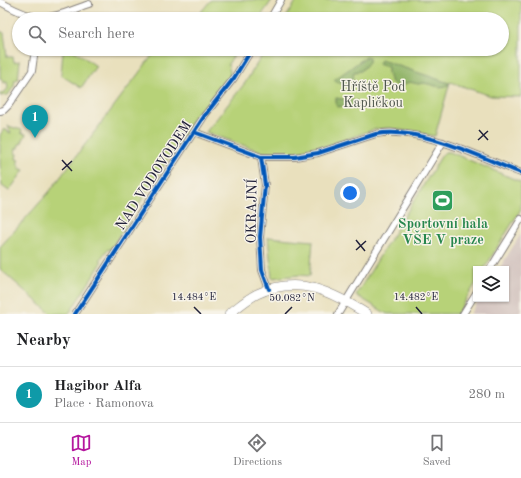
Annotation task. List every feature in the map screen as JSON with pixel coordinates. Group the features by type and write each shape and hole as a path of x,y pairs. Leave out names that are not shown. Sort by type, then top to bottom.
{"street":[{"path":"274,12 281,0"},
{"path":"0,2 22,12"},
{"path":"64,12 89,4"},
{"path":"0,111 4,110 8,106 32,71 34,56"},
{"name":"NAD VODOVODEM","path":"79,313 205,115 234,78 248,56"},
{"path":"194,132 261,157 295,157 318,153 361,138 386,132 404,133 443,142 521,173"},
{"path":"338,314 443,142"},
{"name":"OKRAJNÍ","path":"261,157 264,186 260,237 262,270 269,289"},
{"path":"492,266 521,219"},
{"path":"229,314 256,295 269,289 299,285 331,293 367,314"},
{"path":"463,314 473,297"}],"shaded area":[{"path":"521,234 521,314 470,314 477,302 509,302 509,266 501,266"}],"green space":[{"path":"211,0 272,0 264,12 201,12"},
{"name":"Hříště Pod Kapličkou","path":"297,0 521,0 521,97 491,96 450,82 435,136 389,128 375,129 313,151 268,154 206,132 245,83 262,56 509,56 509,12 289,12"},
{"path":"0,31 4,33 7,57 13,57 14,62 20,61 18,80 15,80 14,86 8,95 0,96 0,93 5,92 8,88 7,82 3,83 2,79 0,79"},
{"path":"63,56 82,56 96,66 81,88 61,75"},
{"path":"152,56 233,56 228,64 231,76 205,109 198,111 110,250 108,249 101,258 101,264 68,314 51,314 0,269 0,247 50,191"},
{"path":"367,56 369,57 369,62 361,71 354,72 350,83 342,83 334,80"},
{"path":"381,60 449,83 444,87 426,83 419,84 409,82 402,86 395,85 390,80 388,67 378,64"},
{"path":"336,98 357,101 360,103 360,106 356,109 344,106 337,107"},
{"path":"8,126 22,130 21,133 26,134 21,144 19,144 18,148 16,148 15,153 17,154 16,159 19,160 17,164 20,165 19,168 24,170 9,191 2,186 0,165 0,135 4,129 8,131 8,133 11,133"},
{"path":"445,152 450,152 521,182 521,209 486,266 473,266 473,288 457,314 387,314 356,295"},
{"path":"268,237 313,241 310,276 300,275 272,278"}],"cycle path":[{"path":"75,314 205,115 234,78 248,56"},
{"path":"194,132 261,157 295,157 318,153 376,134 411,134 450,144 521,173"},
{"path":"261,157 265,185 260,237 262,270 269,289"}],"place":[{"name":"Hagibor Alfa","path":"35,138"},
{"name":"Sportovní hala VŠE V praze","path":"443,201"}]}
